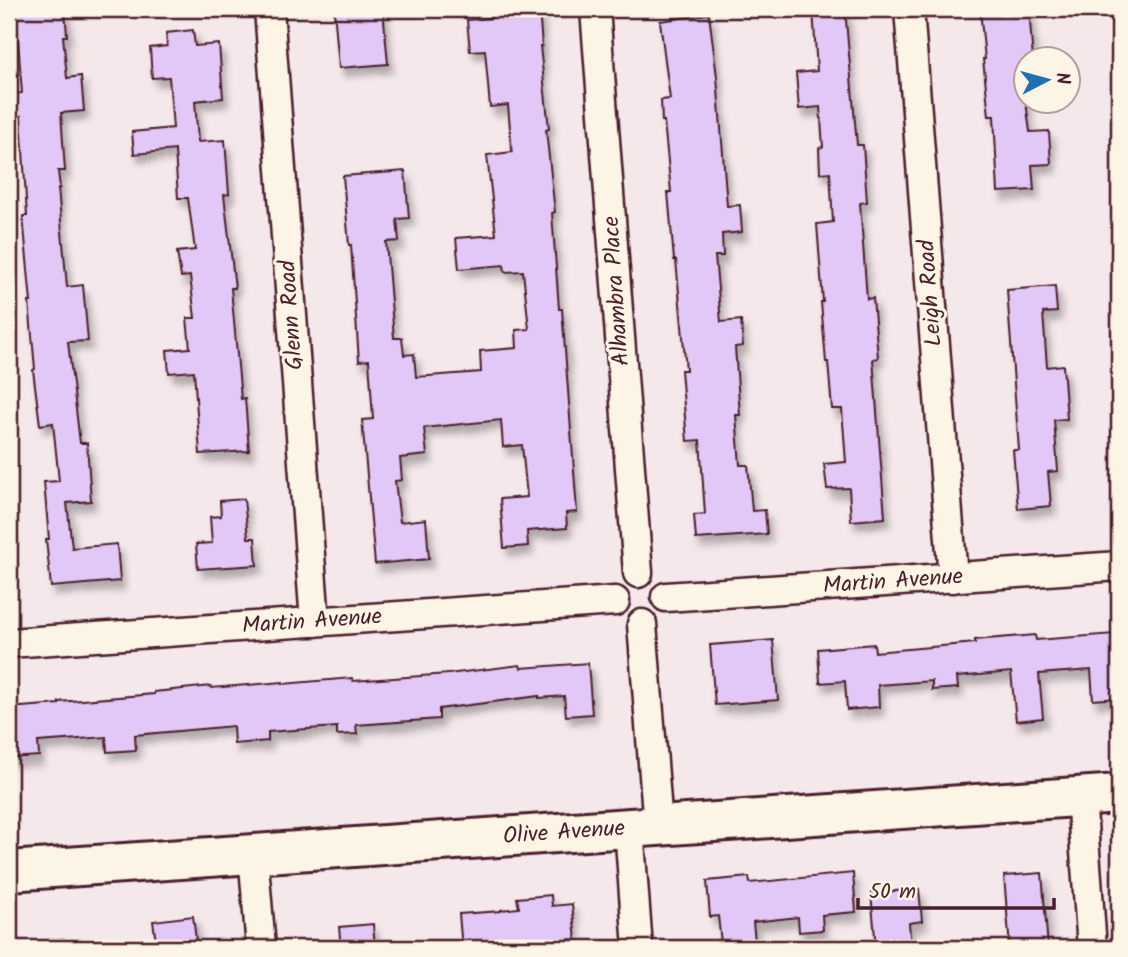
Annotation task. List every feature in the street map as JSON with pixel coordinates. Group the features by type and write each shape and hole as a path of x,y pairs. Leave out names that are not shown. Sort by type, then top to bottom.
{"street":[{"name":"Glenn Road","path":"269,9 316,622"},
{"name":"Alhambra Place","path":"595,9 638,573"},
{"name":"Leigh Road","path":"909,9 953,578"},
{"name":"Martin Avenue","path":"666,597 1119,566"},
{"path":"638,573 652,575 657,579 665,590 666,597 662,613 657,619 642,624 634,624 621,615 615,601 619,586 624,580 638,573"},
{"name":"Martin Avenue","path":"9,643 615,601"},
{"path":"638,948 643,827 642,624"},
{"name":"Olive Avenue","path":"9,871 1119,794"},
{"path":"1081,796 1093,948"},
{"path":"253,853 261,948"}],"building":[{"path":"12,9 65,9 67,36 63,36 67,78 81,76 84,111 61,113 65,171 58,171 58,188 67,287 83,285 88,341 68,342 80,443 87,443 91,501 67,503 72,548 117,544 120,581 51,587 44,482 59,481 53,423 40,425 33,370 31,302 23,216 27,216 21,116 16,117 14,94 22,93 18,40 15,41"},
{"path":"334,9 383,9 388,64 339,68"},
{"path":"491,9 539,9 549,129 546,130 555,212 552,213 559,309 562,309 577,512 566,513 567,528 527,531 528,546 504,548 500,499 527,497 522,445 503,447 501,420 424,428 427,455 400,458 402,480 395,481 400,522 426,519 429,559 375,564 362,420 373,419 369,360 359,361 343,176 405,171 409,218 397,219 399,241 386,242 394,338 402,338 404,355 414,354 416,377 481,372 480,351 517,348 516,330 529,329 523,271 505,272 504,265 459,269 456,238 496,235 487,155 512,152 508,105 490,107 485,50 470,51 467,20 491,18"},
{"path":"813,9 845,9 857,145 863,145 867,202 860,203 867,299 873,298 878,358 873,359 885,518 851,521 849,488 827,489 824,464 846,462 842,409 832,409 821,302 817,224 833,222 830,172 820,173 819,148 823,147 820,107 799,109 796,73 817,71"},
{"path":"980,9 1029,9 1032,46 1012,46 1012,116 1028,116 1030,132 1049,131 1051,164 1032,165 1034,190 998,192 994,116 989,116"},
{"path":"709,14 727,206 740,205 742,232 722,234 723,256 715,256 721,322 741,320 743,346 735,347 740,415 736,415 740,465 748,465 752,511 765,510 767,534 696,539 694,515 705,514 700,440 687,441 681,370 686,370 668,192 671,192 662,121 661,100 670,99 660,21"},
{"path":"193,30 195,46 219,44 223,98 195,101 198,142 225,140 229,194 224,195 235,288 231,288 241,399 245,398 249,451 200,454 194,371 169,373 167,350 190,348 187,318 195,318 190,276 181,277 177,252 195,250 188,198 178,198 175,150 134,154 132,132 173,128 169,77 152,78 150,48 167,46 166,33"},
{"path":"1055,286 1057,312 1043,313 1047,367 1063,365 1067,419 1054,420 1058,471 1048,472 1051,506 1018,509 1013,450 1019,450 1007,290"},
{"path":"244,499 248,538 255,538 257,565 198,569 196,544 212,543 210,517 221,516 220,501"},
{"path":"1114,634 1119,698 1093,700 1091,670 1039,674 1043,718 1016,721 1011,672 957,677 958,688 932,690 932,681 878,685 879,707 847,710 845,681 820,683 818,649 874,644 875,652 1035,635 1036,640"},
{"path":"773,640 778,700 715,705 710,645"},
{"path":"588,663 592,714 566,716 564,696 539,696 439,709 439,719 356,725 357,734 337,735 337,727 268,732 268,741 234,744 233,726 135,735 136,750 107,752 106,737 38,742 39,756 9,758 9,708 211,686 352,678 353,681 520,665 521,668"},
{"path":"853,873 856,912 822,915 823,930 799,932 798,917 753,922 755,941 721,943 718,916 710,917 707,881 749,877 750,883"},
{"path":"1042,873 1048,948 1010,948 1004,876"},
{"path":"919,889 922,921 909,923 911,947 876,948 871,893"},
{"path":"551,895 552,906 572,904 576,939 462,948 459,914 519,908 517,898"},
{"path":"193,916 197,948 157,948 153,921"},
{"path":"373,924 375,948 341,948 339,927"}]}
